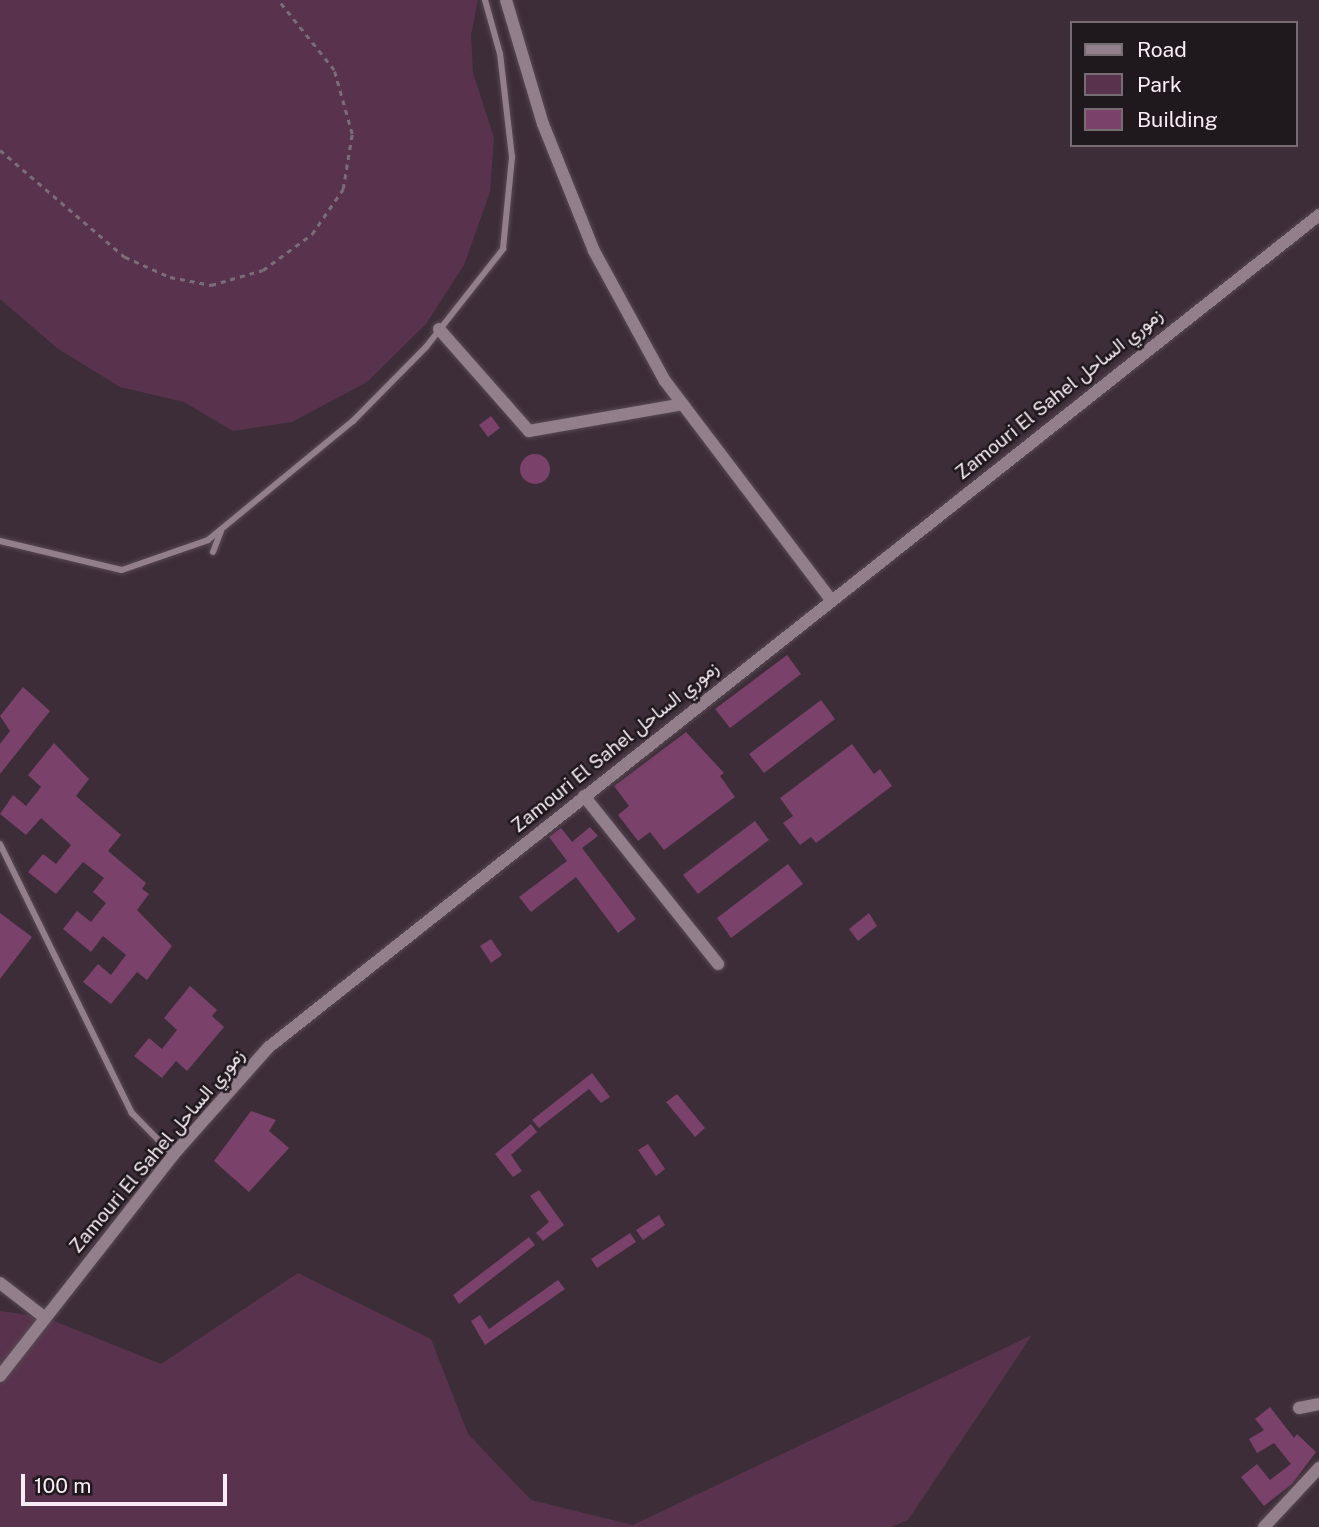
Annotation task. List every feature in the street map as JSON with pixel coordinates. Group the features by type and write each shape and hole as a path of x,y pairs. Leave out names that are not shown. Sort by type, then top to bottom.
{"street":[{"path":"506,0 543,124 594,251 683,404 831,600"},
{"name":"Zamouri El Sahel زموري الساحل","path":"0,1376 173,1155 269,1047 1319,215"},
{"path":"439,329 529,431 683,404"},
{"path":"584,796 718,964"},
{"path":"0,1283 44,1317"},
{"path":"1299,1408 1319,1404"},
{"path":"1264,1527 1319,1468"}],"lane":[{"path":"0,541 122,570 208,540 354,421 439,329 503,249 512,157 500,54 485,0"},
{"path":"213,552 222,529"},
{"path":"0,844 132,1113 173,1155"}],"path":[{"path":"0,150 125,257 170,277 211,285 263,270 313,234 343,189 352,134 334,70 278,0"}],"green space":[{"path":"0,0 478,0 471,35 473,73 494,138 490,192 464,265 426,324 367,382 292,422 233,431 184,402 120,387 57,348 0,299"},
{"path":"298,1273 431,1339 468,1434 531,1500 633,1525 1032,1335 908,1520 891,1527 0,1527 0,1311 44,1317 161,1364"}],"building":[{"path":"491,416 500,428 488,437 479,425"},
{"path":"535,454 546,458 550,469 546,480 535,484 524,480 520,469 524,458"},
{"path":"787,655 801,674 730,728 715,709"},
{"path":"23,687 50,711 0,774 0,744 10,731 0,716"},
{"path":"821,700 835,719 764,773 749,754"},
{"path":"686,732 724,773 720,776 735,797 664,850 650,832 638,841 618,815 629,806 614,786"},
{"path":"54,743 89,779 76,796 121,835 108,851 146,883 142,889 149,894 137,910 172,946 147,980 137,972 111,1004 83,982 98,964 111,975 126,955 103,936 91,952 63,929 77,911 91,922 106,903 93,892 104,878 83,862 56,894 28,872 43,854 56,864 71,845 41,818 26,835 0,814 13,795 26,806 41,787 28,775"},
{"path":"852,744 874,774 880,769 892,786 816,843 811,837 800,845 783,823 793,816 780,798"},
{"path":"755,821 769,840 698,894 683,875"},
{"path":"590,827 598,836 582,848 636,919 618,933 576,877 531,912 519,897 567,861 549,837 561,828 572,842"},
{"path":"788,864 803,884 731,938 717,918"},
{"path":"0,913 32,937 0,979"},
{"path":"869,913 877,926 858,941 849,929"},
{"path":"491,939 502,955 491,963 480,946"},
{"path":"190,986 217,1010 212,1016 224,1027 187,1071 176,1061 162,1078 134,1056 149,1038 162,1049 177,1030 164,1018"},
{"path":"592,1073 610,1097 601,1103 589,1089 539,1128 532,1120"},
{"path":"677,1094 705,1128 695,1137 666,1102"},
{"path":"251,1111 276,1120 269,1131 289,1148 249,1192 214,1161"},
{"path":"531,1124 537,1132 511,1155 522,1171 513,1177 495,1154"},
{"path":"648,1144 665,1169 656,1176 638,1150"},
{"path":"539,1190 564,1225 543,1241 536,1233 549,1222 530,1196"},
{"path":"659,1215 665,1225 643,1240 636,1230"},
{"path":"630,1233 636,1242 597,1268 591,1259"},
{"path":"529,1237 535,1245 459,1304 453,1295"},
{"path":"558,1280 565,1289 485,1345 471,1321 480,1315 489,1329"},
{"path":"1270,1407 1294,1438 1297,1434 1316,1452 1292,1484 1264,1506 1241,1477 1257,1464 1270,1480 1291,1464 1274,1443 1257,1453 1249,1439 1264,1430 1255,1419"}]}
